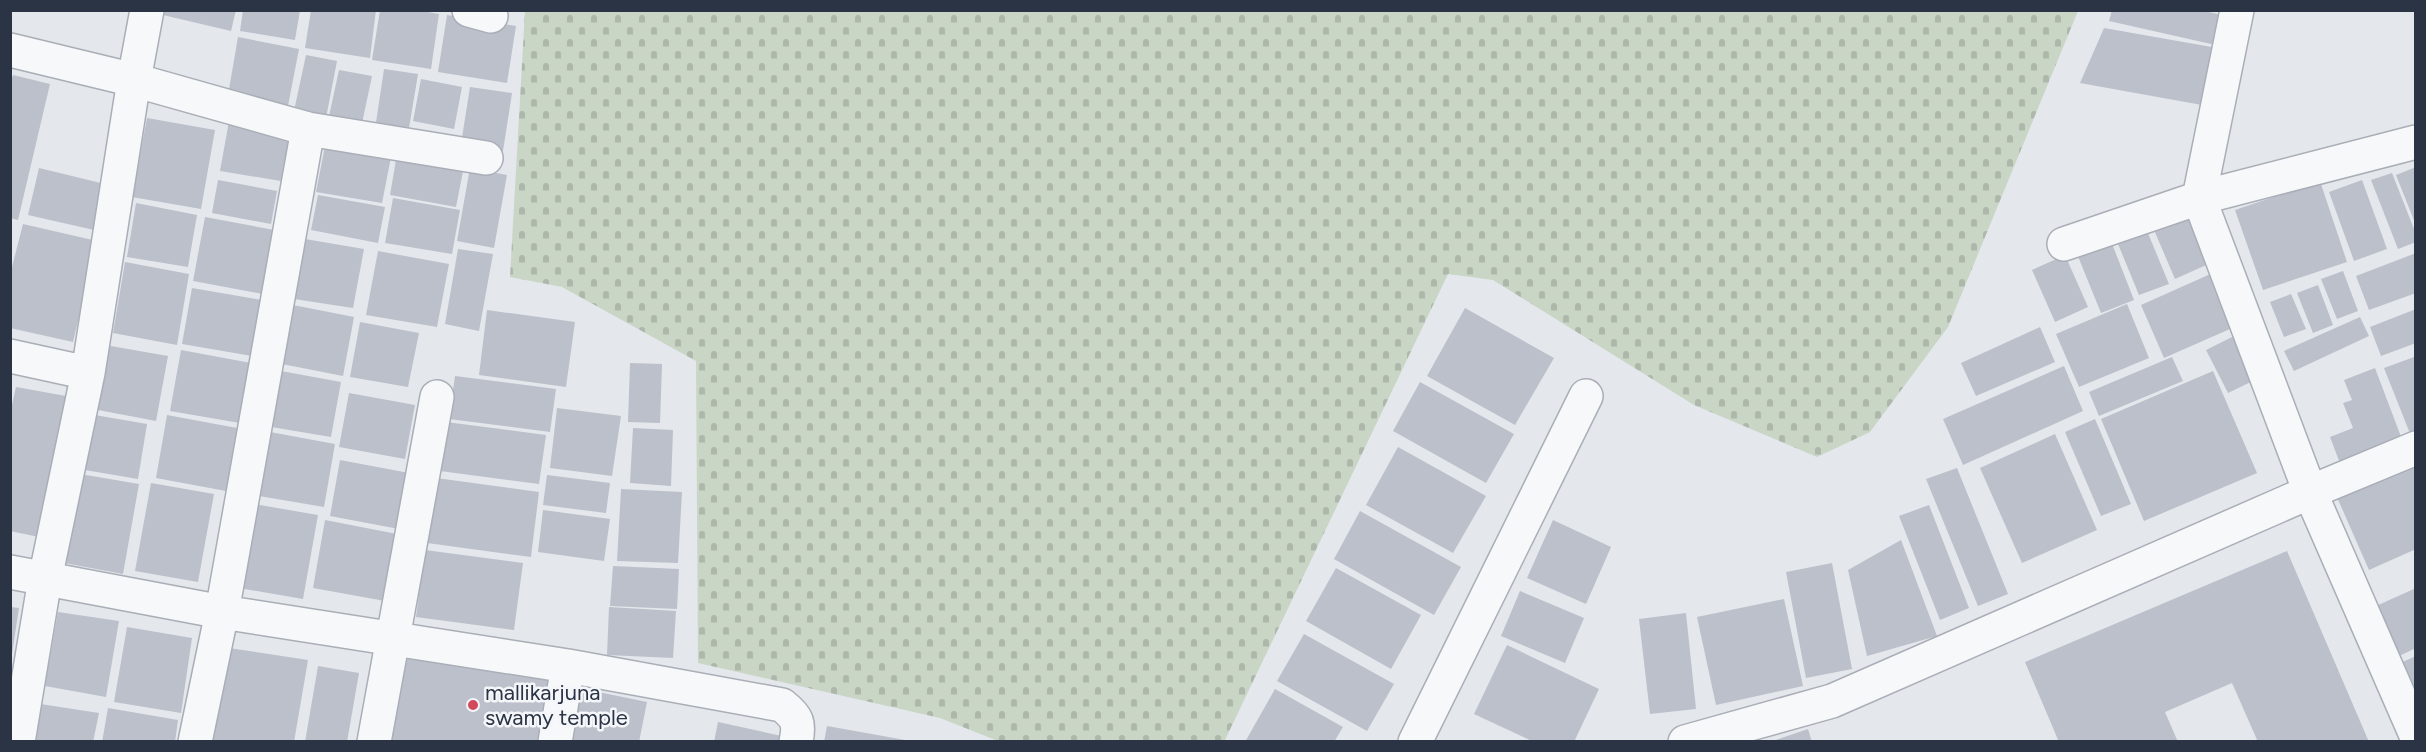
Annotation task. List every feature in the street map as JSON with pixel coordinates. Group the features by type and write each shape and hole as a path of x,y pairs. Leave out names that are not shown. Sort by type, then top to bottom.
{"street":[{"path":"18,741 45,579 88,373 147,10"},
{"path":"2237,10 2199,198 2310,492 2415,735"},
{"path":"10,50 134,80 308,129 486,158"},
{"path":"195,741 222,612 308,129"},
{"path":"2064,244 2199,198 2415,142"},
{"path":"10,356 88,373"},
{"path":"1415,741 1586,396"},
{"path":"374,741 437,397"},
{"path":"1685,741 1832,701 2415,448"},
{"path":"10,572 222,612 568,666 782,705 796,716 799,730 796,741"},
{"path":"555,741 568,666"}],"green space":[{"path":"525,10 2078,11 1948,327 1870,432 1817,457 1694,405 1493,280 1448,274 1224,742 998,741 940,718 698,663 696,361 562,287 510,277"}],"building":[{"path":"164,10 236,10 231,31 163,15"},
{"path":"243,10 300,10 295,40 240,31"},
{"path":"311,10 376,10 370,58 305,48"},
{"path":"380,10 416,10 439,14 431,69 372,60"},
{"path":"2112,10 2200,10 2226,16 2220,46 2109,21"},
{"path":"447,15 516,26 507,83 438,72"},
{"path":"2104,28 2223,49 2213,107 2080,83"},
{"path":"238,37 299,49 288,106 228,95"},
{"path":"306,55 337,61 326,118 294,111"},
{"path":"384,69 418,74 408,134 375,129"},
{"path":"339,70 372,76 361,128 328,121"},
{"path":"13,75 50,84 18,220 10,218 10,84"},
{"path":"421,79 462,87 454,129 413,121"},
{"path":"470,87 512,93 503,151 461,144"},
{"path":"147,118 215,130 201,209 132,197"},
{"path":"229,121 296,134 287,182 220,171"},
{"path":"326,141 392,152 382,203 316,192"},
{"path":"397,154 464,166 456,207 390,195"},
{"path":"2416,167 2416,223 2415,223 2396,175"},
{"path":"39,168 105,184 94,230 28,215"},
{"path":"470,168 507,175 494,248 457,241"},
{"path":"2392,173 2416,234 2416,242 2398,249 2371,180"},
{"path":"218,180 277,191 271,224 212,213"},
{"path":"2362,180 2387,249 2354,261 2329,192"},
{"path":"2320,181 2347,262 2263,290 2235,210"},
{"path":"318,195 385,207 378,243 311,230"},
{"path":"393,198 460,210 452,254 385,243"},
{"path":"136,203 197,215 188,267 127,257"},
{"path":"2192,214 2213,262 2175,279 2154,230"},
{"path":"205,217 274,230 263,294 193,281"},
{"path":"23,224 97,241 73,342 10,328 10,275"},
{"path":"2145,226 2169,284 2139,295 2116,239"},
{"path":"2109,236 2134,300 2101,313 2075,249"},
{"path":"305,239 364,249 353,308 294,299"},
{"path":"458,249 493,254 479,331 445,324"},
{"path":"378,251 449,264 437,327 366,315"},
{"path":"2416,253 2416,293 2369,310 2356,276"},
{"path":"2065,255 2088,307 2055,322 2032,270"},
{"path":"125,262 189,274 177,345 113,333"},
{"path":"2343,271 2358,311 2337,319 2321,279"},
{"path":"2215,272 2239,325 2164,358 2141,305"},
{"path":"2318,285 2333,325 2313,333 2297,293"},
{"path":"192,288 262,300 252,356 182,344"},
{"path":"2291,294 2306,329 2284,337 2270,302"},
{"path":"2127,304 2149,358 2079,387 2056,334"},
{"path":"293,305 354,317 343,376 282,364"},
{"path":"1465,308 1554,358 1515,425 1427,376"},
{"path":"2416,309 2416,343 2381,356 2370,327"},
{"path":"487,310 575,322 566,387 479,375"},
{"path":"2360,317 2369,336 2294,371 2284,351"},
{"path":"360,322 419,333 408,387 350,377"},
{"path":"2040,327 2055,362 1976,396 1961,363"},
{"path":"2234,336 2255,380 2228,393 2206,350"},
{"path":"105,345 168,356 156,421 93,409"},
{"path":"181,350 251,363 240,423 170,411"},
{"path":"2172,357 2183,381 2099,416 2089,392"},
{"path":"2414,357 2416,362 2416,434 2411,436 2384,368"},
{"path":"630,363 662,364 660,423 628,422"},
{"path":"2064,366 2083,411 1963,465 1943,419"},
{"path":"2375,368 2403,442 2341,466 2330,437 2353,428 2343,403 2352,400 2344,380"},
{"path":"281,371 341,382 331,437 271,427"},
{"path":"2213,371 2257,473 2144,521 2101,419"},
{"path":"455,376 556,389 550,432 449,419"},
{"path":"1420,382 1514,434 1486,483 1393,431"},
{"path":"16,387 66,396 39,537 10,531 10,414"},
{"path":"349,393 415,405 405,459 339,447"},
{"path":"557,408 621,416 612,476 550,468"},
{"path":"89,414 147,424 138,479 79,469"},
{"path":"167,415 237,428 226,491 156,478"},
{"path":"2095,419 2131,504 2101,516 2065,432"},
{"path":"446,422 546,435 539,484 440,471"},
{"path":"633,428 673,430 671,486 630,483"},
{"path":"270,432 335,444 324,507 259,496"},
{"path":"2055,434 2097,530 2022,563 1980,468"},
{"path":"1398,447 1486,496 1453,553 1366,505"},
{"path":"2416,459 2416,549 2369,570 2336,495"},
{"path":"340,460 409,473 399,529 330,516"},
{"path":"1957,468 2008,594 1978,606 1926,479"},
{"path":"80,474 139,484 123,574 64,563"},
{"path":"547,475 610,483 606,513 543,505"},
{"path":"436,478 539,492 531,557 427,543"},
{"path":"151,483 214,494 198,582 135,571"},
{"path":"621,489 682,492 678,563 617,561"},
{"path":"254,504 318,515 303,599 239,588"},
{"path":"1929,505 1969,608 1940,620 1899,516"},
{"path":"543,510 610,519 604,561 538,552"},
{"path":"1360,511 1461,567 1434,615 1334,559"},
{"path":"325,520 397,534 385,601 313,588"},
{"path":"1553,520 1611,547 1586,604 1527,578"},
{"path":"1901,540 1937,636 1867,656 1848,570"},
{"path":"425,550 523,563 514,630 416,617"},
{"path":"2287,551 2369,742 2258,742 2232,683 2165,712 2178,742 2059,742 2025,662"},
{"path":"1832,563 1852,669 1806,678 1786,572"},
{"path":"613,566 679,569 677,609 610,606"},
{"path":"1336,568 1421,615 1391,669 1306,621"},
{"path":"2416,588 2416,648 2399,656 2376,606"},
{"path":"1520,591 1584,618 1565,663 1501,636"},
{"path":"1784,599 1803,686 1716,705 1697,617"},
{"path":"10,607 19,608 12,654 10,654"},
{"path":"609,607 676,611 673,658 607,655"},
{"path":"58,612 119,621 106,697 45,686"},
{"path":"1686,613 1696,709 1650,714 1639,619"},
{"path":"127,627 192,638 181,713 114,702"},
{"path":"1304,634 1394,684 1367,731 1277,681"},
{"path":"1507,645 1599,689 1574,742 1534,742 1474,714"},
{"name":"mallikarjuna swamy temple","path":"399,646 563,669 551,742 383,742"},
{"path":"229,648 308,660 294,742 213,742"},
{"path":"2416,656 2416,703 2398,664"},
{"path":"318,666 359,673 347,742 305,742"},
{"path":"574,687 647,702 639,742 563,742"},
{"path":"1275,689 1343,727 1334,742 1245,742"},
{"path":"34,703 99,713 93,742 28,742"},
{"path":"108,708 178,720 175,742 102,742"},
{"path":"718,722 782,736 781,742 714,742"},
{"path":"827,726 905,740 905,742 824,742"},
{"path":"1808,729 1812,742 1773,742 1773,741"}],"place":[{"name":"mallikarjuna swamy temple","path":"473,705"}]}
